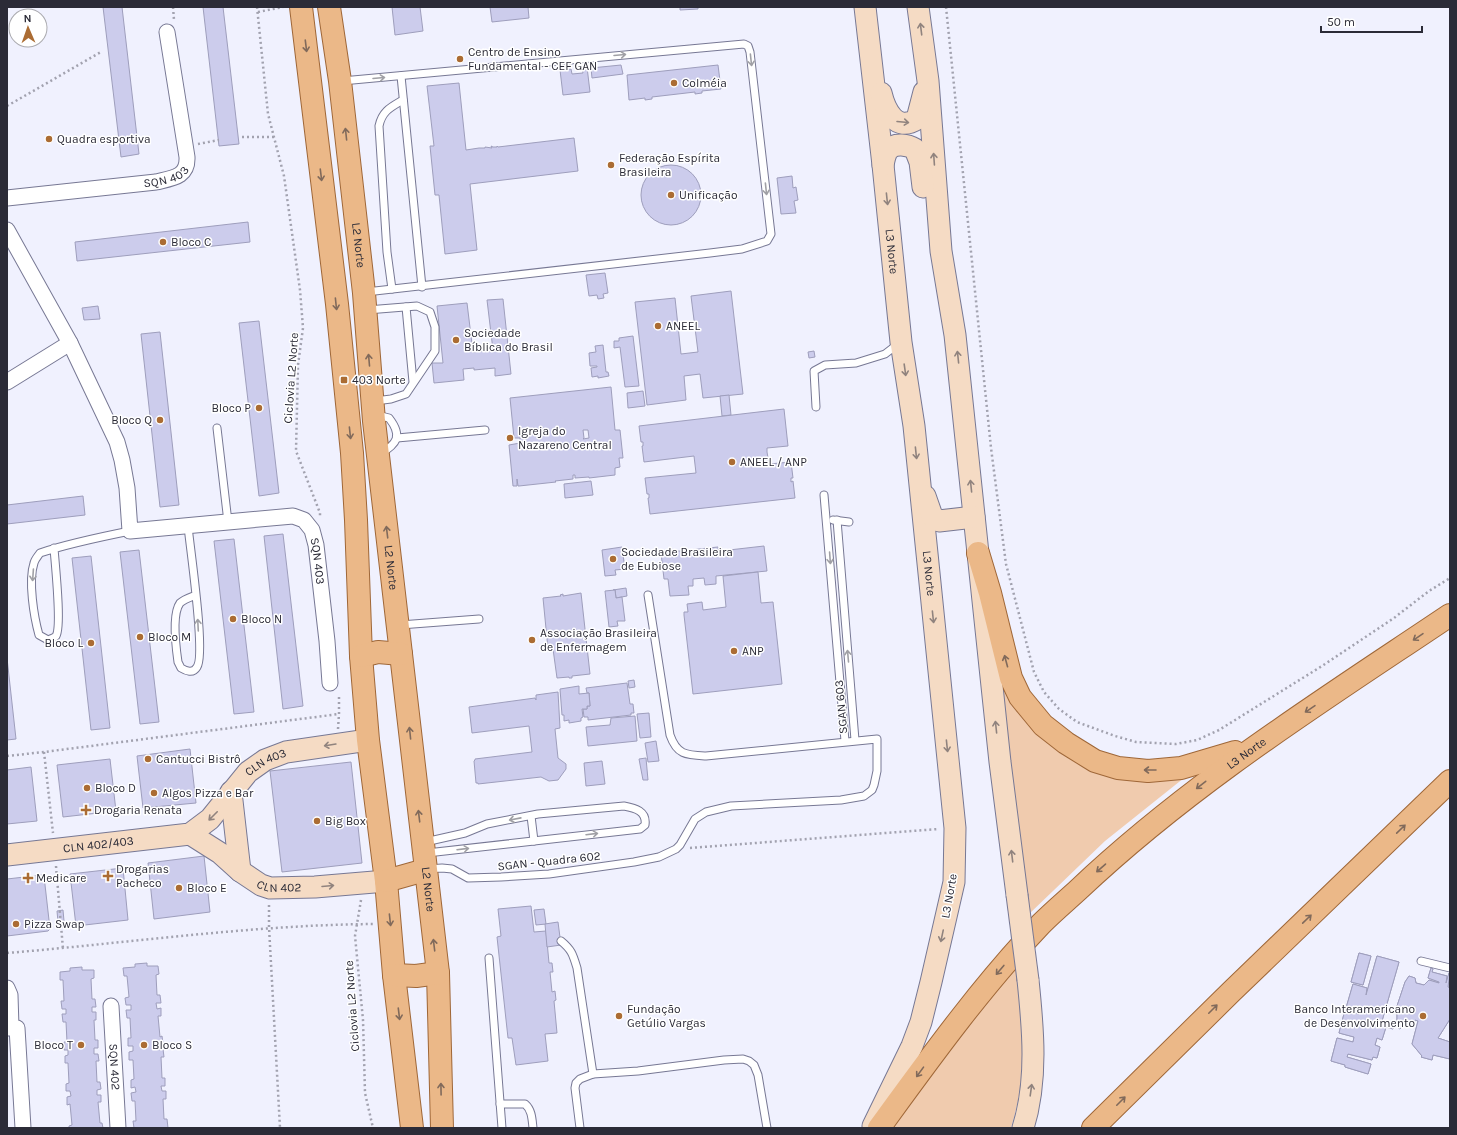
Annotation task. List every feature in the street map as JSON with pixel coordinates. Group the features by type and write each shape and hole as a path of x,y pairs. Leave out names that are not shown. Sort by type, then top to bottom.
{"main road":[{"path":"301,7 352,453 356,520 360,656 368,740 386,881 394,975 412,1128"},
{"name":"L2 Norte","path":"329,7 340,81 364,301 378,455 438,972 442,1128"},
{"path":"918,7 928,81 941,251 955,335 1000,762 1032,1010 1032,1084 1027,1116 1023,1128"},
{"path":"866,16 883,104 894,120 901,123 909,123 917,119 928,81"},
{"name":"L3 Norte","path":"866,16 901,342 914,426 955,828 954,882 921,1022 912,1046 872,1128"},
{"path":"883,165 888,150 892,147 906,145 915,149 920,162 926,208 941,251"},
{"path":"919,480 932,516 939,521 974,517"},
{"path":"978,553 990,593 1011,678 1020,698 1043,725 1066,743 1095,761 1118,768 1148,771 1181,768 1255,745"},
{"name":"L3 Norte","path":"879,1128 932,1055 1000,970 1042,924 1096,873 1150,825 1255,745 1450,615"},
{"path":"360,656 378,652 401,654"},
{"name":"CLN 403","path":"190,834 210,819 248,772 265,760 286,752 331,744 368,740"},
{"path":"1093,1128 1231,992 1450,781"},
{"path":"231,792 240,871"},
{"name":"CLN 402","path":"190,834 220,853 240,871 261,885 270,888 315,887 386,881"},
{"name":"CLN 402/403","path":"7,855 190,834"},
{"path":"386,881 424,855"},
{"path":"394,975 416,976 438,972"}],"street":[{"name":"SQN 403","path":"7,198 156,182 183,173 186,168 187,157 167,32"},
{"path":"7,230 70,342 117,442 127,488 130,530"},
{"path":"7,382 70,342"},
{"name":"SQN 403","path":"130,530 293,516 304,520 312,530 316,545 334,687"},
{"path":"7,988 10,995 9,1028 17,1028 23,1128"},
{"name":"SQN 402","path":"111,1006 118,1128"}],"lane":[{"path":"340,81 744,44 748,46 750,52 770,234 767,240 742,249 422,287 392,289 364,301"},
{"path":"400,76 422,287"},
{"path":"392,289 387,252 379,126 380,119 384,112 403,100"},
{"path":"364,301 406,307 417,306 430,312 435,327 435,351 406,394 391,399 373,408"},
{"path":"406,307 413,382"},
{"path":"816,407 814,371 825,365 856,363 885,354 901,342"},
{"path":"373,408 389,418 396,426 397,438 393,447 378,455"},
{"path":"217,428 228,522"},
{"path":"397,438 485,430"},
{"name":"SGAN 603","path":"824,495 845,741 855,740 837,520"},
{"path":"827,519 849,522"},
{"path":"188,526 196,595 200,656 199,663 194,671 190,672 181,668 177,650 176,618 179,605 183,600 196,595"},
{"name":"SQN 403","path":"54,548 58,601 58,629 56,636 48,640 39,634 35,620 32,587 34,564 40,552 78,541 130,530"},
{"path":"648,595 670,735 673,744 680,752 688,756 706,756 845,741"},
{"path":"398,625 479,619"},
{"path":"676,849 695,820 706,812 731,806 841,800 864,796 872,790 874,785 877,771 877,739 855,740"},
{"path":"624,806 640,810 646,820 645,825 640,829 424,855 465,833 487,824 531,816 624,806"},
{"path":"531,816 534,841"},
{"name":"SGAN - Quadra 602","path":"424,855 442,868 452,870 468,878 549,874 660,857 676,849"},
{"path":"561,941 573,954 577,968 593,1074"},
{"path":"489,958 502,1128"},
{"path":"1422,961 1450,968"},
{"path":"580,1128 575,1088 576,1083 580,1079 593,1074 638,1071 743,1059 754,1065 758,1075 767,1128"},
{"path":"500,1104 525,1104 529,1107 532,1115 533,1128"}],"path":[{"name":"Ciclovia L2 Norte","path":"257,7 268,114 284,176 300,290 303,328 298,365 296,451 320,513 320,520"},
{"path":"258,12 284,7"},
{"path":"946,7 991,448 1006,564 1034,672 1044,692 1060,709 1077,722 1114,736 1136,742 1176,744 1197,740 1219,730 1322,666 1394,618 1429,591 1450,578"},
{"path":"7,106 101,52"},
{"path":"242,137 274,137"},
{"path":"185,146 219,140"},
{"path":"331,744 331,735 338,728 339,714 334,687"},
{"path":"7,756 339,714"},
{"path":"676,849 955,828"},
{"name":"Ciclovia L2 Norte","path":"355,884 362,900 355,936 363,1020 365,1093 373,1128"},
{"path":"270,888 269,928 280,1128"},
{"path":"7,953 63,949 269,928 390,924"}],"shaded area":[{"path":"1002,684 1083,760 1199,766 1105,841 1028,915 1016,819"},
{"path":"1016,959 1023,1022 1024,1064 1017,1107 1011,1128 886,1128"}],"building":[{"path":"103,7 122,7 139,154 121,157"},
{"path":"203,7 223,7 239,144 219,146"},
{"path":"392,7 420,7 423,31 395,35"},
{"path":"490,7 528,7 529,18 492,22"},
{"path":"680,7 698,7 698,9 680,10"},
{"path":"621,65 623,74 592,78 591,68"},
{"name":"Colméia","path":"718,65 721,89 702,91 702,93 695,94 695,92 652,97 652,99 645,100 645,98 629,100 627,75"},
{"path":"587,67 590,92 563,95 560,70 571,69 572,74 583,73 582,68"},
{"path":"459,83 466,150 485,147 492,148 491,146 498,147 574,138 578,171 470,184 477,250 445,254 439,195 435,195 430,146 434,146 427,86"},
{"name":"Unificação","path":"665,165 677,165 693,173 699,183 701,195 699,207 693,217 677,225 665,225 649,217 641,201 641,189 649,173"},
{"path":"792,176 793,188 796,187 798,200 794,201 796,213 781,214 777,178"},
{"name":"Bloco C","path":"248,222 250,242 77,261 75,242"},
{"path":"605,273 608,293 603,294 604,298 598,299 597,295 589,296 586,275"},
{"name":"ANEEL","path":"731,291 743,394 703,398 700,374 684,376 686,400 647,405 635,302 675,298 681,354 698,352 691,296"},
{"name":"Sociedade Bíblica do Brasil","path":"503,299 511,374 495,376 495,368 474,370 474,368 463,369 464,380 434,383 432,363 443,363 437,306 467,303 473,352 493,350 487,300"},
{"path":"98,306 100,319 84,320 82,308"},
{"name":"Bloco P","path":"259,321 279,493 259,496 239,323"},
{"name":"Bloco Q","path":"160,332 179,505 160,507 141,334"},
{"path":"633,336 639,386 625,387 620,347 614,348 614,341 619,341 619,338"},
{"path":"603,345 606,372 608,372 609,376 598,378 598,376 592,377 591,368 597,366 590,366 589,353 596,352 595,346"},
{"path":"814,351 815,357 809,358 808,352"},
{"path":"611,387 615,430 620,430 623,458 619,458 620,467 615,468 615,475 575,478 575,475 573,475 573,479 519,486 517,479 517,486 513,486 509,445 520,443 520,438 514,438 510,398","holes":["583,430 588,430 589,438 583,439"]},
{"path":"643,391 645,406 628,408 627,393"},
{"path":"729,395 731,415 722,416 720,396"},
{"name":"ANEEL / ANP","path":"784,409 788,446 767,448 767,452 769,464 791,462 793,478 791,478 791,482 793,481 795,498 650,514 649,494 647,494 645,478 696,473 694,456 644,462 643,442 641,442 639,426"},
{"path":"591,481 593,495 565,498 564,484"},
{"path":"83,496 85,515 7,524 7,505"},
{"path":"283,534 303,706 283,709 264,536"},
{"name":"Bloco N","path":"234,539 254,712 234,714 214,541"},
{"path":"764,546 767,571 716,576 716,584 705,585 704,578 693,579 693,586 688,586 689,595 670,596 668,579 664,579 661,553 718,547 719,553 729,552 729,550"},
{"name":"Sociedade Brasileira de Eubiose","path":"622,547 625,569 615,570 616,575 605,576 602,550"},
{"name":"Bloco M","path":"139,550 159,722 140,724 120,552"},
{"name":"Bloco L","path":"91,556 110,728 91,730 72,558"},
{"name":"ANP","path":"758,572 761,603 773,602 782,684 693,694 684,615 684,612 688,612 687,604 702,602 703,610 726,607 723,576"},
{"path":"626,588 627,596 616,598 615,590 613,590"},
{"path":"615,590 616,598 622,597 625,621 617,621 618,626 609,627 605,591"},
{"path":"581,593 590,674 572,676 572,678 557,678 553,649 548,649 543,598 561,596 560,595 563,594 563,596"},
{"path":"7,658 16,739 7,740"},
{"path":"634,680 635,687 629,688 628,681"},
{"path":"627,683 630,704 633,704 634,713 631,713 631,715 588,720 588,717 584,717 583,709 587,709 587,706 590,706 589,693 587,693 586,688"},
{"path":"579,686 579,694 589,693 590,706 587,706 587,709 582,709 583,717 581,718 581,721 569,723 569,720 564,721 564,715 562,715 560,689"},
{"path":"558,692 560,728 555,729 558,758 566,764 566,769 558,780 549,781 541,777 476,783 475,759 532,752 529,726 472,733 469,707 535,698 536,700 536,695"},
{"path":"649,713 651,737 640,738 637,714"},
{"path":"635,716 637,741 588,746 586,727 610,725 611,718"},
{"path":"656,741 659,761 648,762 645,743"},
{"path":"190,749 196,803 143,808 137,756"},
{"path":"646,758 648,780 643,780 639,759"},
{"name":"Bloco D","path":"110,759 116,811 63,817 57,765"},
{"path":"602,761 605,784 586,786 584,763"},
{"name":"Big Box","path":"351,762 362,863 282,872 270,771"},
{"path":"31,767 37,821 7,824 7,770"},
{"name":"Bloco E","path":"204,856 210,912 154,919 148,863"},
{"path":"123,868 128,920 76,926 70,874"},
{"path":"44,876 50,929 48,931 7,936 7,879"},
{"path":"531,906 534,932 546,931 549,963 552,963 553,972 550,972 552,992 555,991 556,1000 554,1001 557,1033 545,1034 548,1061 516,1065 512,1038 508,1038 497,937 501,936 498,909"},
{"path":"544,909 546,924 536,925 534,910"},
{"path":"63,910 64,921 58,922 57,911"},
{"path":"558,922 561,945 547,947 545,924"},
{"path":"1359,953 1371,956 1363,985 1351,982"},
{"path":"1359,953 1371,956 1363,985 1351,982"},
{"path":"1377,956 1399,962 1382,1021 1394,1024 1393,1029 1386,1027 1382,1040 1377,1038 1375,1045 1380,1047 1377,1058 1373,1057 1372,1060 1348,1054 1347,1057 1371,1064 1368,1074 1331,1061 1337,1038 1353,1042 1354,1037 1339,1033 1345,1010 1359,1014 1360,1012 1346,1008 1353,984 1367,988 1366,995"},
{"path":"1377,956 1399,962 1382,1021 1394,1024 1393,1029 1386,1027 1382,1040 1377,1038 1375,1045 1380,1047 1377,1058 1373,1057 1372,1060 1348,1054 1347,1057 1371,1064 1368,1074 1331,1061 1337,1038 1353,1042 1354,1037 1339,1033 1345,1010 1359,1014 1360,1012 1346,1008 1353,984 1367,988 1366,995"},
{"name":"Bloco S","path":"147,963 147,966 158,966 159,974 156,975 157,995 160,995 161,1003 156,1003 157,1009 161,1008 161,1016 158,1016 160,1037 162,1036 163,1044 159,1044 159,1050 163,1049 164,1057 161,1057 162,1078 165,1078 165,1086 161,1086 162,1091 166,1091 166,1099 163,1099 164,1119 167,1119 168,1128 134,1128 133,1121 136,1121 135,1101 132,1101 131,1093 136,1092 135,1087 131,1088 131,1080 134,1079 133,1060 129,1060 129,1052 133,1051 133,1046 128,1046 128,1038 131,1038 130,1018 127,1018 126,1010 131,1010 131,1005 126,1005 125,998 129,997 127,976 124,976 123,968 135,967 135,964"},
{"name":"Bloco T","path":"82,967 82,970 94,970 94,978 91,979 92,999 95,999 96,1007 92,1007 92,1012 96,1012 96,1020 94,1020 95,1040 98,1040 98,1048 94,1048 94,1054 98,1054 99,1061 96,1061 97,1082 100,1082 101,1089 97,1090 97,1095 101,1095 101,1102 98,1102 100,1123 102,1123 103,1128 69,1128 69,1126 72,1125 70,1104 67,1105 67,1097 71,1096 70,1091 66,1091 66,1084 69,1083 68,1063 65,1063 65,1056 68,1055 68,1050 64,1050 64,1042 67,1042 66,1022 63,1022 62,1014 66,1014 66,1009 62,1009 61,1001 64,1001 63,980 60,980 60,972 70,971 70,968"},
{"name":"Banco Interamericano de Desenvolvimento","path":"1431,968 1433,969 1432,972 1447,976 1446,983 1450,973 1448,987 1450,988 1450,1019 1438,1038 1450,1042 1450,1059 1433,1055 1432,1060 1421,1057 1422,1056 1412,1044 1418,1021 1415,1020 1413,1027 1404,1025 1400,1029 1397,1027 1397,1006 1405,982 1409,976 1415,978 1416,983 1424,985 1429,980 1439,983 1428,978"},
{"name":"Banco Interamericano de Desenvolvimento","path":"1431,968 1433,969 1432,972 1447,976 1446,983 1450,973 1448,987 1450,988 1450,1019 1438,1038 1450,1042 1450,1059 1433,1055 1432,1060 1421,1057 1422,1056 1412,1044 1418,1021 1415,1020 1413,1027 1404,1025 1400,1029 1397,1027 1397,1006 1405,982 1409,976 1415,978 1416,983 1424,985 1429,980 1439,983 1428,978"}],"place":[{"name":"Centro de Ensino Fundamental - CEF GAN","path":"460,59"},
{"name":"Colméia","path":"674,83"},
{"name":"Quadra esportiva","path":"49,139"},
{"name":"Federação Espírita Brasileira","path":"611,165"},
{"name":"Unificação","path":"671,195"},
{"name":"Bloco C","path":"163,242"},
{"name":"ANEEL","path":"658,326"},
{"name":"Sociedade Bíblica do Brasil","path":"456,340"},
{"name":"403 Norte","path":"344,380"},
{"name":"Bloco P","path":"259,408"},
{"name":"Bloco Q","path":"160,420"},
{"name":"Igreja do Nazareno Central","path":"510,438"},
{"name":"ANEEL / ANP","path":"732,462"},
{"name":"Sociedade Brasileira de Eubiose","path":"613,559"},
{"name":"Bloco N","path":"233,619"},
{"name":"Bloco M","path":"140,637"},
{"name":"Associação Brasileira de Enfermagem","path":"532,640"},
{"name":"Bloco L","path":"91,643"},
{"name":"ANP","path":"734,651"},
{"name":"Cantucci Bistrô","path":"148,759"},
{"name":"Bloco D","path":"87,788"},
{"name":"Algos Pizza e Bar","path":"154,793"},
{"name":"Drogaria Renata","path":"86,810"},
{"name":"Big Box","path":"317,821"},
{"name":"Drogarias Pacheco","path":"108,876"},
{"name":"Medicare","path":"28,878"},
{"name":"Bloco E","path":"179,888"},
{"name":"Pizza Swap","path":"16,924"},
{"name":"Fundação Getúlio Vargas","path":"619,1016"},
{"name":"Banco Interamericano de Desenvolvimento","path":"1423,1016"},
{"name":"Bloco T","path":"81,1045"},
{"name":"Bloco S","path":"144,1045"}]}
